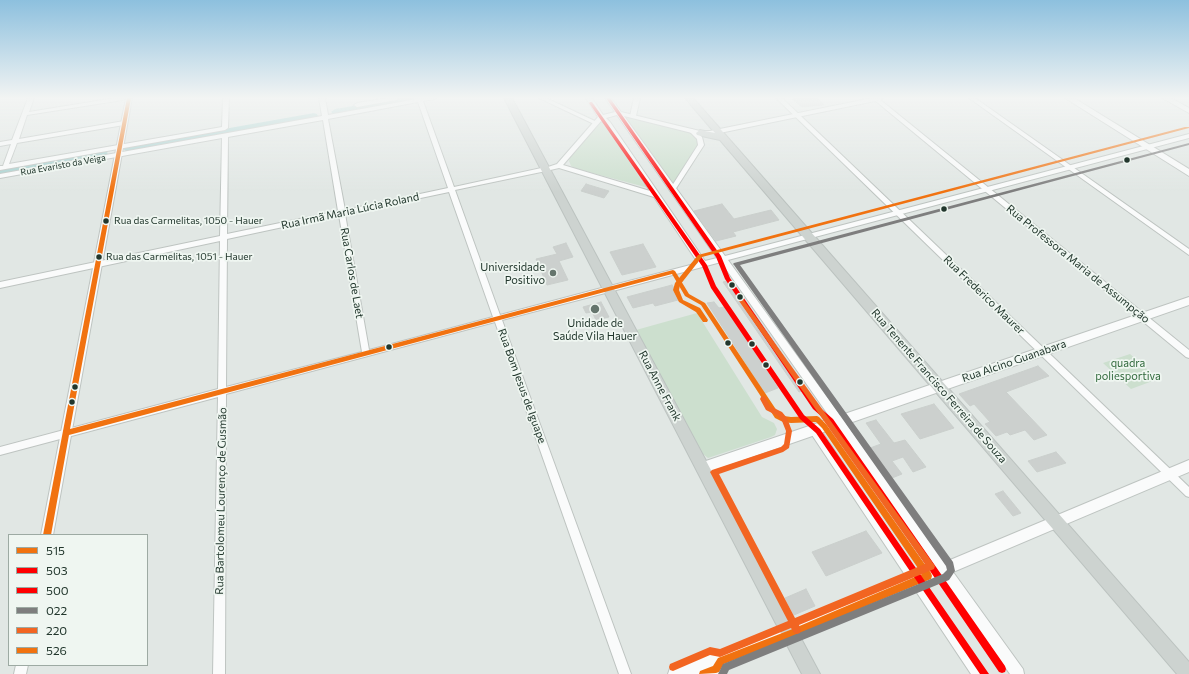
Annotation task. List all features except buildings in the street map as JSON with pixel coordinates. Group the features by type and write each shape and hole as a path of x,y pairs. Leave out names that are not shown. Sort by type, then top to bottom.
{"main road":[{"name":"Rua Anne Frank","path":"525,129 811,674"},
{"name":"Rua Tenente Francisco Ferreira de Souza","path":"716,129 1188,674"},
{"path":"1119,129 1189,173"},
{"path":"696,132 721,135"},
{"name":"Rua Alcino Guanabara","path":"702,468 1189,301"},
{"path":"676,674 712,659 721,661 790,634 1189,466"},
{"path":"703,674 716,669 721,661"}],"street":[{"path":"2,168 19,129"},
{"path":"0,144 85,129"},
{"path":"47,534 123,129"},
{"name":"Rua Evaristo da Veiga","path":"2,168 119,151 242,129"},
{"name":"Rua Carlos de Laet","path":"328,129 366,354"},
{"name":"Rua Bom Jesus de Iguape","path":"431,129 625,674"},
{"path":"590,129 559,166 656,195"},
{"path":"612,129 703,264"},
{"path":"631,129 1018,674"},
{"path":"673,189 701,145 700,138 696,132 686,129"},
{"path":"721,135 742,129"},
{"name":"Rua Frederico Maurer","path":"812,129 1189,493"},
{"name":"Rua Professora Maria de Assumpção","path":"915,129 1189,355"},
{"path":"1016,129 1189,253"},
{"name":"Rua Bartolomeu Lourenço de Gusmão","path":"219,674 225,132"},
{"path":"0,451 1189,136"},
{"name":"Rua Evaristo da Veiga","path":"1,177 119,151"},
{"name":"Rua Irmã Maria Lúcia Roland","path":"0,285 559,166"},
{"path":"814,429 979,674"}],"green space":[{"path":"594,129 609,129 643,183 647,184 649,188 577,169 571,166 569,161 570,156"},
{"path":"634,129 678,129 695,134 699,143 675,182 671,183"},
{"path":"697,313 762,417 774,423 777,429 775,435 771,437 708,458 703,454 636,330"},
{"name":"quadra poliesportiva","path":"1130,354 1158,379 1131,389 1103,363"}],"waterway":[{"path":"128,149 238,129"},
{"path":"0,172 103,153"}],"transit line":[{"name":"515","path":"47,534 123,129"},
{"name":"503","path":"610,129 705,266 713,287 802,417 818,431 985,674"},
{"name":"500","path":"630,129 719,257 727,278 815,407 831,421 1002,669"},
{"name":"526","path":"705,320 698,310 681,301 676,290 677,284 700,256 1181,129"},
{"name":"022","path":"722,674 726,667 946,577 951,571 950,565 736,264 1189,144"},
{"name":"515","path":"66,433 673,272 687,295 703,304 777,416 783,419 791,420 817,419 824,426 928,576 790,634 721,661 716,669 703,674"},
{"name":"220","path":"673,667 710,651 720,653 931,566 741,300"},
{"name":"220","path":"763,399 768,408 780,414 785,420 789,431 787,446 783,449 714,472 797,630"}],"place":[{"name":"Rua das Carmelitas, 1050 - Hauer","path":"106,221"},
{"name":"Rua das Carmelitas, 1051 - Hauer","path":"99,257"},
{"name":"Universidade Positivo","path":"553,273"},
{"name":"Unidade de Saúde Vila Hauer","path":"595,309"}]}
